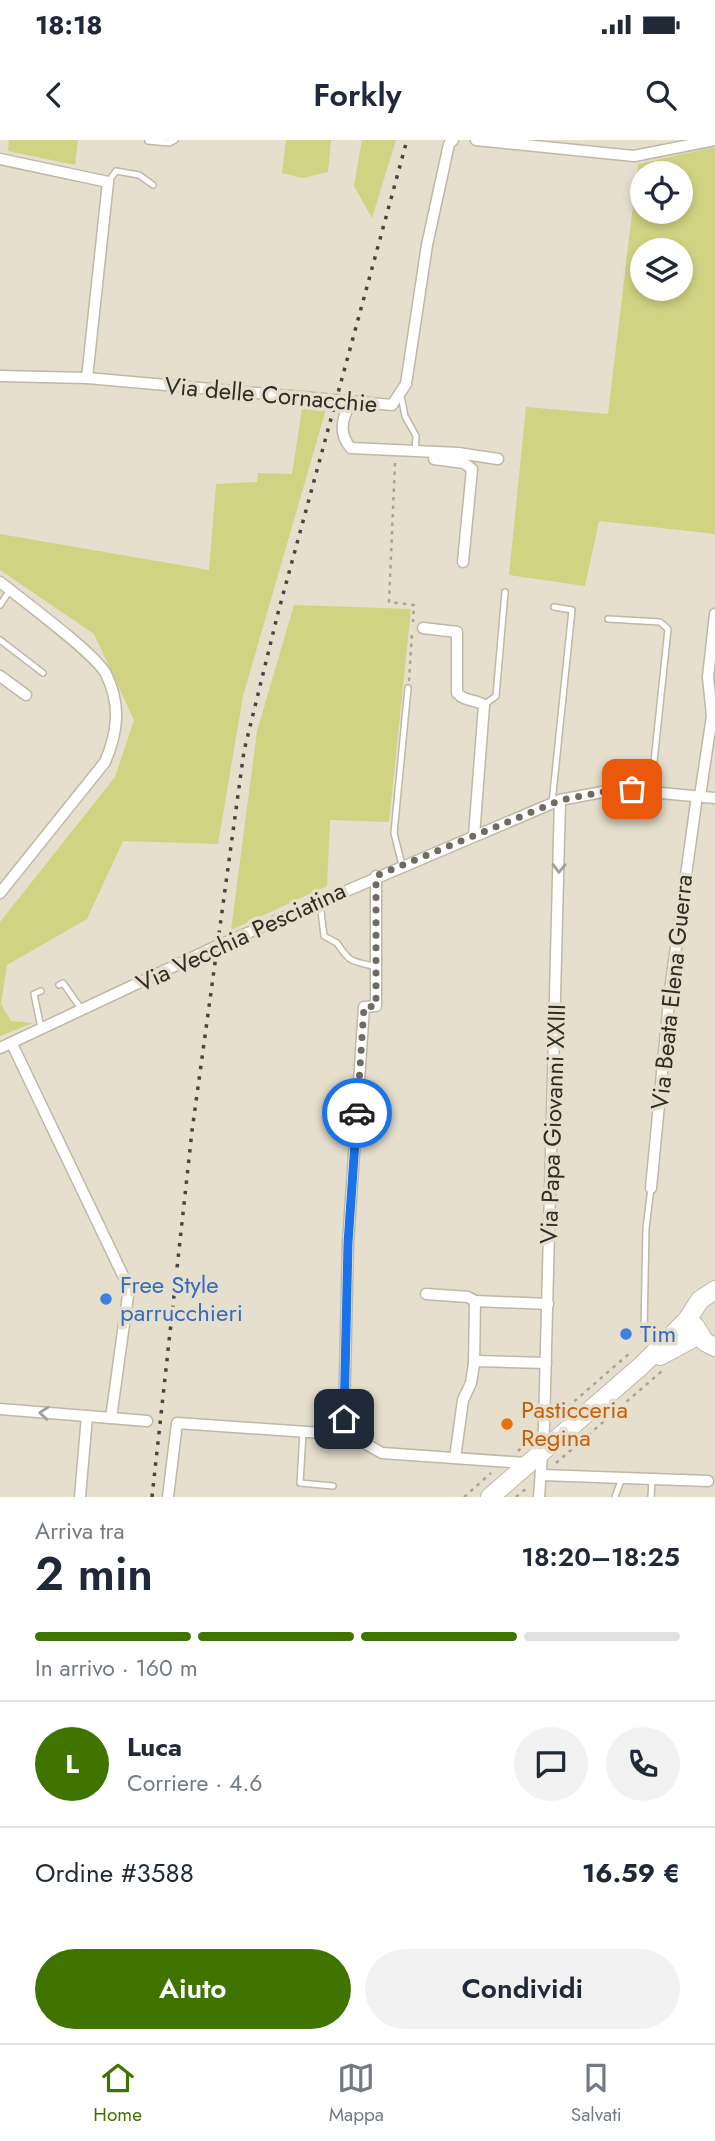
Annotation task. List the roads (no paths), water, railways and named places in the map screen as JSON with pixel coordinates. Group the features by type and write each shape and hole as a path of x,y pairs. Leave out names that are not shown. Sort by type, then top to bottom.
{"main road":[{"path":"490,1497 641,1366 695,1309 700,1300 715,1290"},
{"path":"695,1309 695,1327 699,1335 715,1347"},
{"path":"641,1366 699,1335"}],"street":[{"name":"Via delle Cornacchie","path":"0,376 87,378 392,405 401,396 415,340 427,245 443,168 449,144 453,140"},
{"path":"477,140 634,156 699,141 715,140"},
{"path":"0,159 108,182 87,378"},
{"path":"351,403 343,420 344,441 351,447 395,452 458,453 498,459"},
{"path":"419,453 427,458 464,463 472,469 463,562"},
{"path":"0,582 105,671 117,706 113,744 104,762 0,893"},
{"name":"Via Beata Elena Guerra","path":"650,1188 670,990 712,716 708,677 715,614"},
{"path":"423,628 457,632 457,693 462,699 479,701 484,705 474,836"},
{"path":"0,676 26,695"},
{"name":"Via Vecchia Pesciatina","path":"12,1044 319,901 556,802 618,789 715,798"},
{"name":"Via Papa Giovanni XXIII","path":"539,1497 544,1448 548,1304 556,802"},
{"path":"350,1435 344,1419 349,1240 364,1007 376,1006 376,876"},
{"path":"0,1047 12,1044"},
{"path":"0,1058 12,1044"},
{"path":"12,1044 129,1288 111,1418"},
{"path":"426,1294 468,1297 475,1301 548,1304"},
{"path":"455,1458 463,1401 471,1383 474,1364 475,1301"},
{"path":"474,1364 478,1361 546,1363"},
{"path":"0,1409 147,1421"},
{"path":"80,1497 87,1416"},
{"path":"168,1497 177,1423 350,1435 382,1453 526,1463"},
{"path":"542,1475 708,1481"}],"lane":[{"path":"148,141 169,143 175,140"},
{"path":"108,182 116,171 139,175 153,185"},
{"path":"401,396 405,416 416,436 419,453"},
{"path":"0,605 10,590"},
{"path":"484,705 496,696 505,592"},
{"path":"555,607 572,610 556,802"},
{"path":"608,619 660,622 668,629 651,790"},
{"path":"0,640 43,673"},
{"path":"402,865 394,833 408,688"},
{"path":"319,901 323,909 324,936 337,943 341,954 350,960 376,967"},
{"path":"59,985 63,983 82,1010"},
{"path":"41,991 34,994 41,1030"},
{"path":"650,1188 646,1228 644,1331 659,1349"},
{"path":"303,1432 300,1483 333,1486"},
{"path":"615,1497 622,1478"},
{"path":"651,1497 652,1479"}],"railway":[{"path":"152,1497 192,1131 244,751 278,613 407,140"}],"place":[{"name":"Free Style parrucchieri","path":"106,1299"},
{"name":"Tim","path":"626,1334"},
{"name":"Pasticceria Regina","path":"507,1424"}]}
